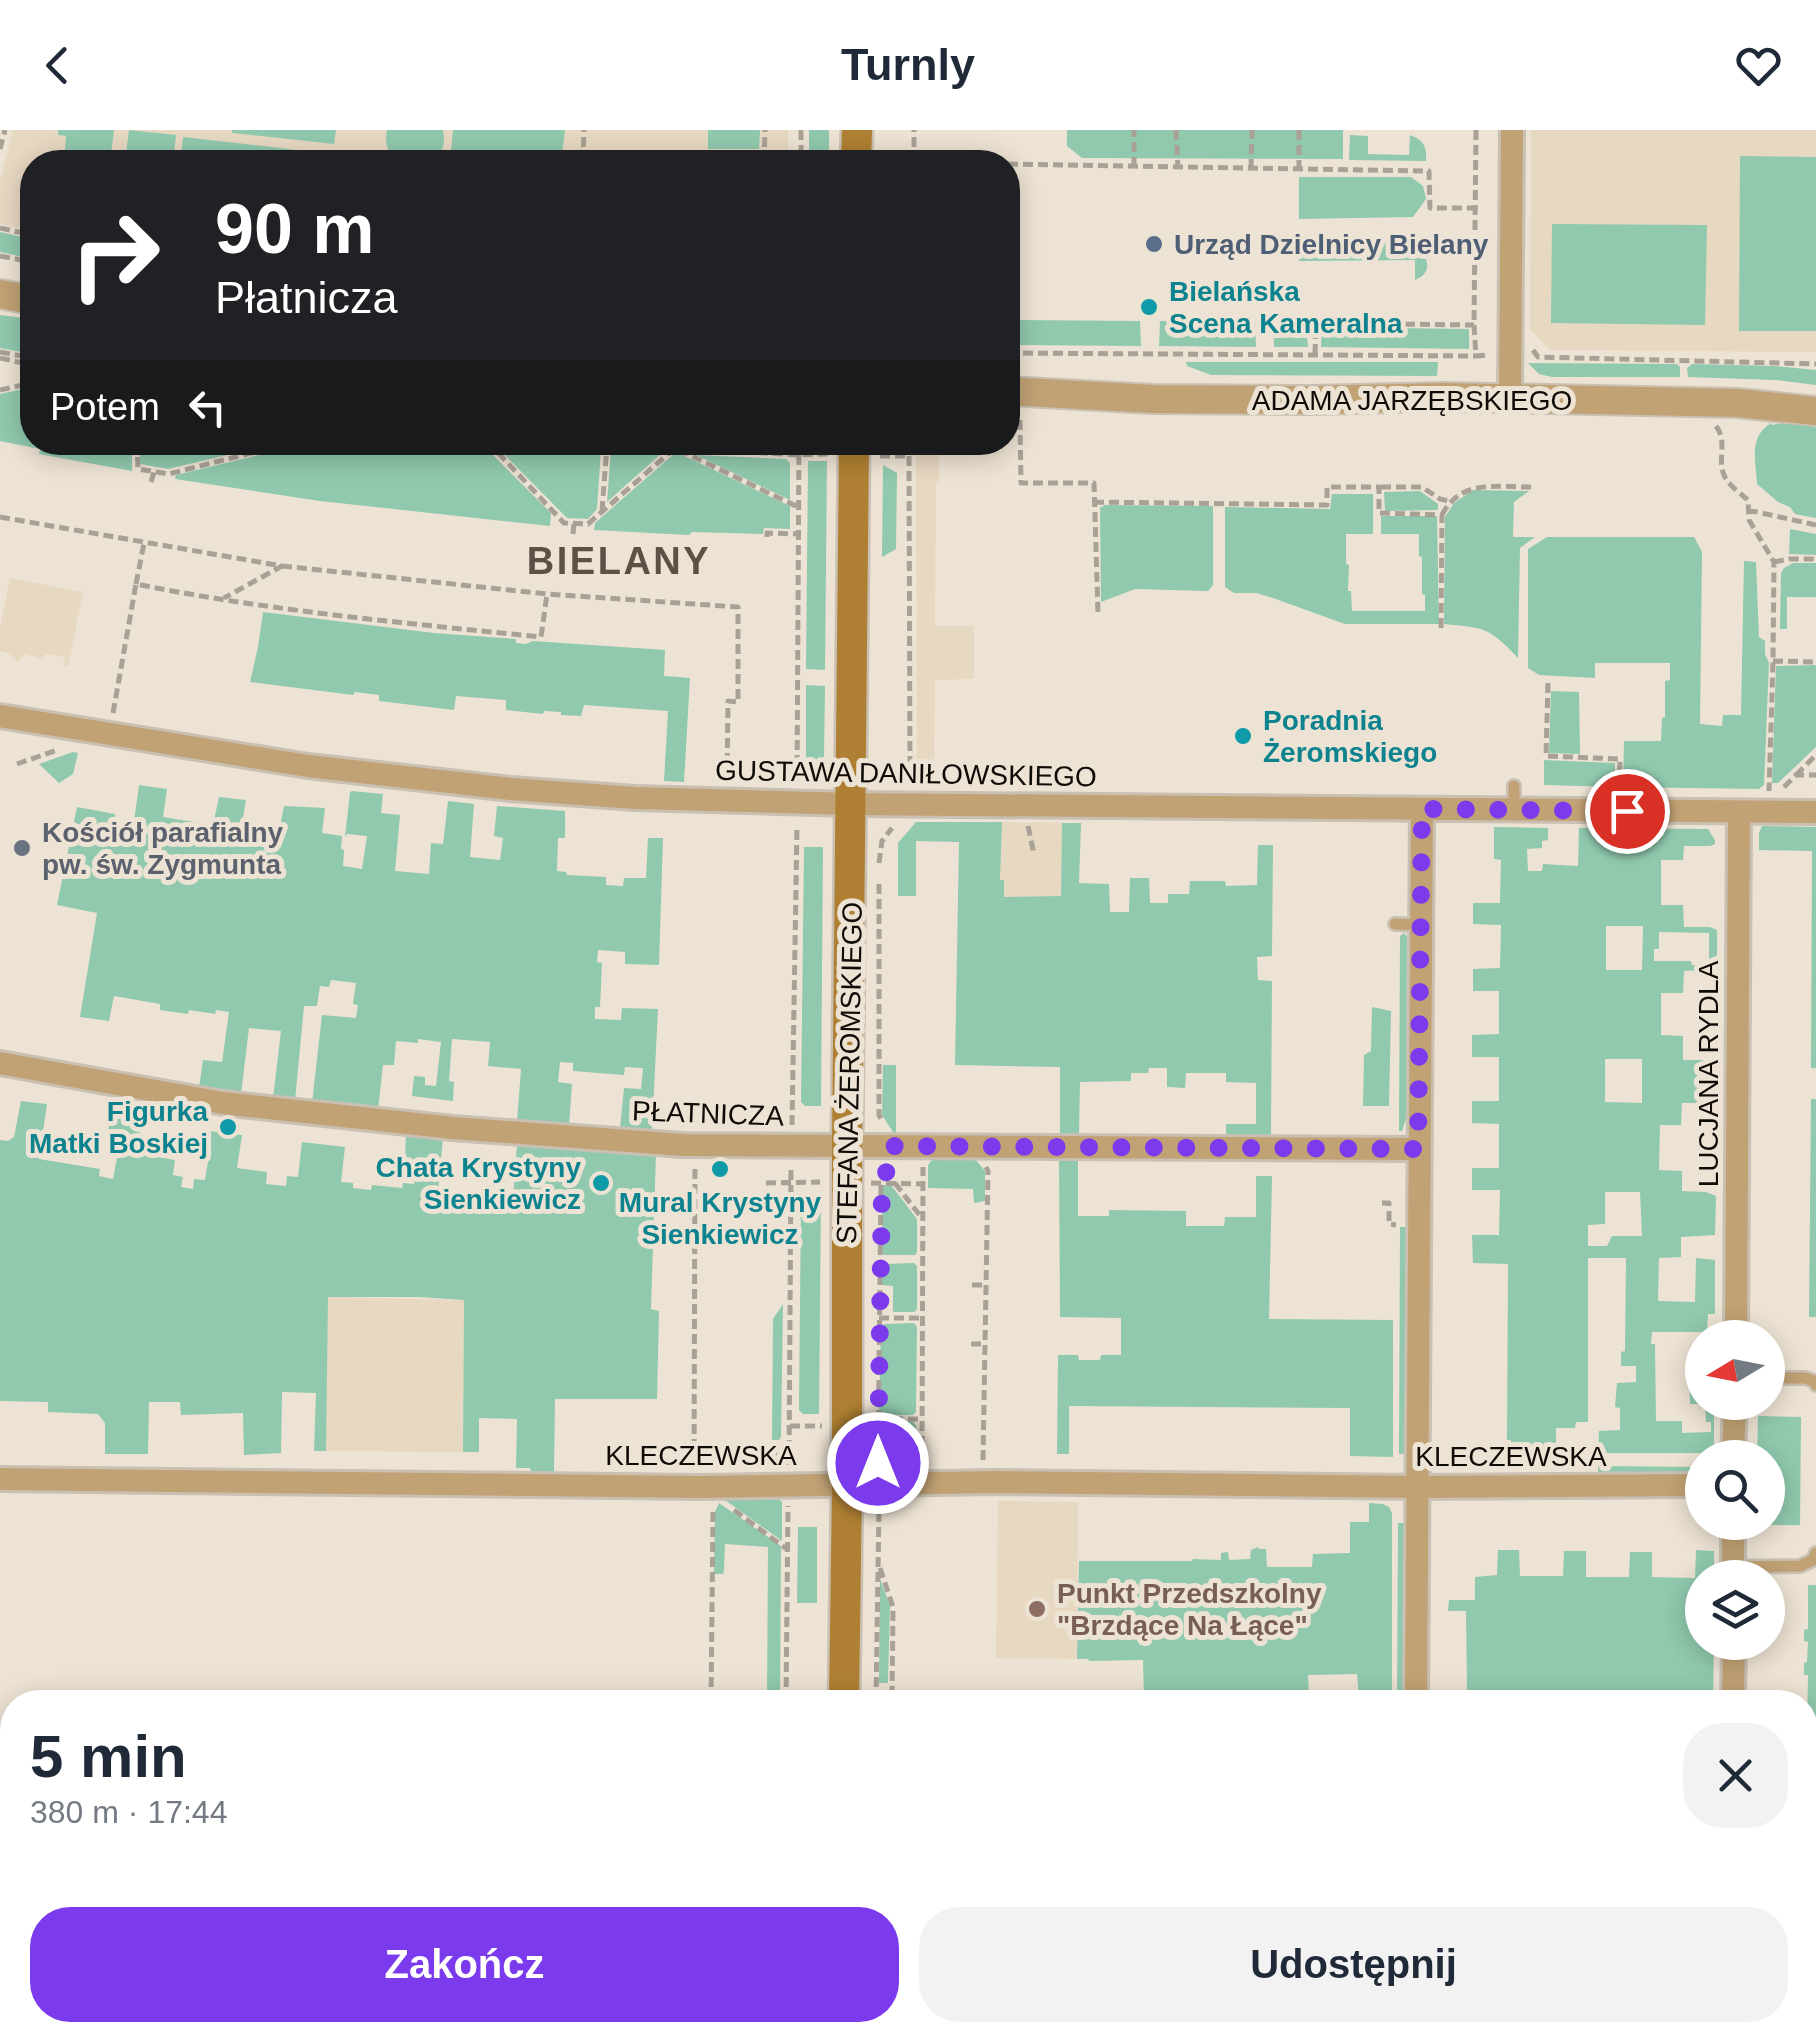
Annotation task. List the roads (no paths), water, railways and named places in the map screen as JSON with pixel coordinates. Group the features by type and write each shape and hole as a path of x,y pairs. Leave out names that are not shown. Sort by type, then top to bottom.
{"main road":[{"name":"STEFANA ŻEROMSKIEGO","path":"844,1690 854,455"}],"street":[{"path":"1510,398 1521,351 1512,130"},
{"name":"ADAMA JARZĘBSKIEGO","path":"1020,392 1152,400 1510,398 1738,403 1816,411"},
{"name":"GUSTAWA DANIŁOWSKIEGO","path":"0,716 106,728 308,766 512,789 635,798 1422,809 1514,798 1739,812 1816,812"},
{"path":"1416,1690 1422,809"},
{"name":"LUCJANA RYDLA","path":"1736,1320 1739,812"},
{"name":"PŁATNICZA","path":"0,1063 223,1104 360,1119 683,1144 846,1146 893,1151 1418,1149"},
{"name":"KLECZEWSKA","path":"0,1479 700,1486 994,1482 1417,1487 1685,1485"},
{"path":"1733,1690 1734,1660"}],"lane":[{"path":"1394,924 1421,925"},
{"path":"1785,1378 1805,1378 1816,1385"},
{"path":"1785,1567 1800,1566 1816,1553"}],"place":[{"name":"Urząd Dzielnicy Bielany","path":"1154,244"},
{"name":"Bielańska Scena Kameralna","path":"1149,307"},
{"name":"Poradnia Żeromskiego","path":"1243,736"},
{"name":"Kościół parafialny pw. św. Zygmunta","path":"22,848"},
{"name":"Figurka Matki Boskiej","path":"228,1127"},
{"name":"Mural Krystyny Sienkiewicz","path":"720,1169"},
{"name":"Chata Krystyny Sienkiewicz","path":"601,1183"},
{"name":"Punkt Przedszkolny \"Brzdące Na Łące\"","path":"1037,1609"}],"district":[{"name":"BIELANY","path":"619,561"}]}
